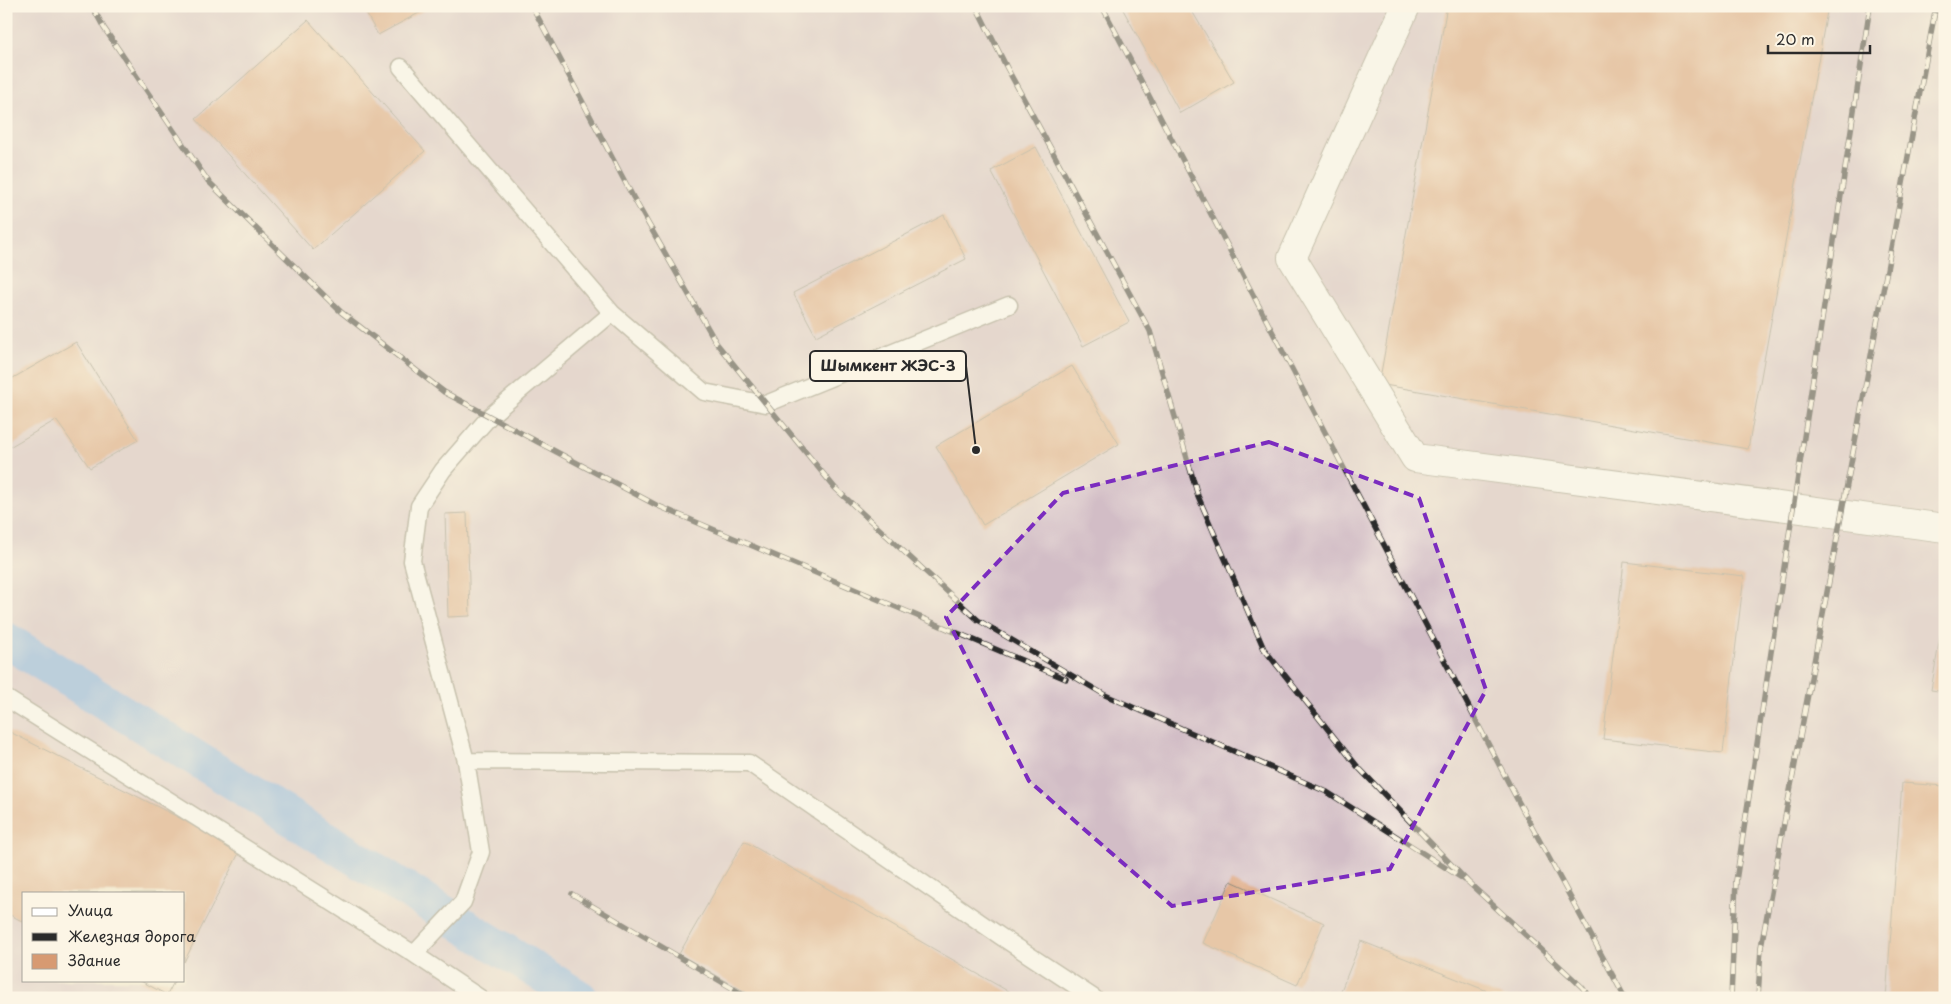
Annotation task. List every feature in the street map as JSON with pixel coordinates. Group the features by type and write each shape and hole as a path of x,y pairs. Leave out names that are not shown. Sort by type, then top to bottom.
{"street":[{"path":"1406,6 1292,258 1415,458 1945,528"}],"lane":[{"path":"401,67 612,313 704,392 766,404 1009,304"},
{"path":"414,954 463,902 481,852 466,761 412,561 419,506 443,470 490,416 612,313"},
{"path":"6,698 414,954 480,998"},
{"path":"466,761 750,763 1000,936 1094,998"}],"highlighted area":[{"path":"1269,442 1419,498 1486,690 1390,869 1172,906 1029,781 946,617 1063,493"}],"shaded area":[{"path":"6,6 1945,6 1945,998 6,998"}],"building":[{"path":"362,6 432,6 378,35"},
{"path":"1121,6 1189,6 1234,82 1180,113"},
{"path":"1447,6 1828,6 1748,449 1379,384"},
{"path":"308,20 425,151 313,250 196,119"},
{"path":"1036,147 1129,322 1083,346 991,171"},
{"path":"944,215 966,259 816,336 793,293"},
{"path":"76,342 138,440 90,468 56,420 6,449 6,382"},
{"path":"1072,366 1119,444 983,525 936,446"},
{"path":"467,513 470,616 448,617 445,514"},
{"path":"1624,562 1744,576 1723,753 1603,739"},
{"path":"1945,614 1945,692 1931,690"},
{"path":"6,730 241,849 185,960 185,892 22,892 22,921 6,913"},
{"path":"1902,783 1945,786 1945,998 1886,998"},
{"path":"744,841 1020,998 756,998 679,954"},
{"path":"1231,881 1324,923 1297,985 1203,943"},
{"path":"1361,941 1505,998 1338,998"},
{"path":"143,982 174,982 167,995"}],"waterway":[{"path":"6,640 580,998"}],"railway":[{"path":"92,6 104,28 208,181 341,312 444,392 656,505 1066,679"},
{"path":"532,6 633,197 717,344 835,488 978,620 1105,695 1327,792 1468,882"},
{"path":"976,6 1007,68 1150,331 1198,496 1264,649 1357,766 1468,882 1582,987 1590,998"},
{"path":"1102,6 1517,799 1625,998"},
{"path":"1731,998 1736,881 1870,6"},
{"path":"1758,998 1761,947 1936,6"},
{"path":"572,894 749,998"}],"place":[{"name":"Шымкент ЖЭС-3","path":"976,450"}]}
